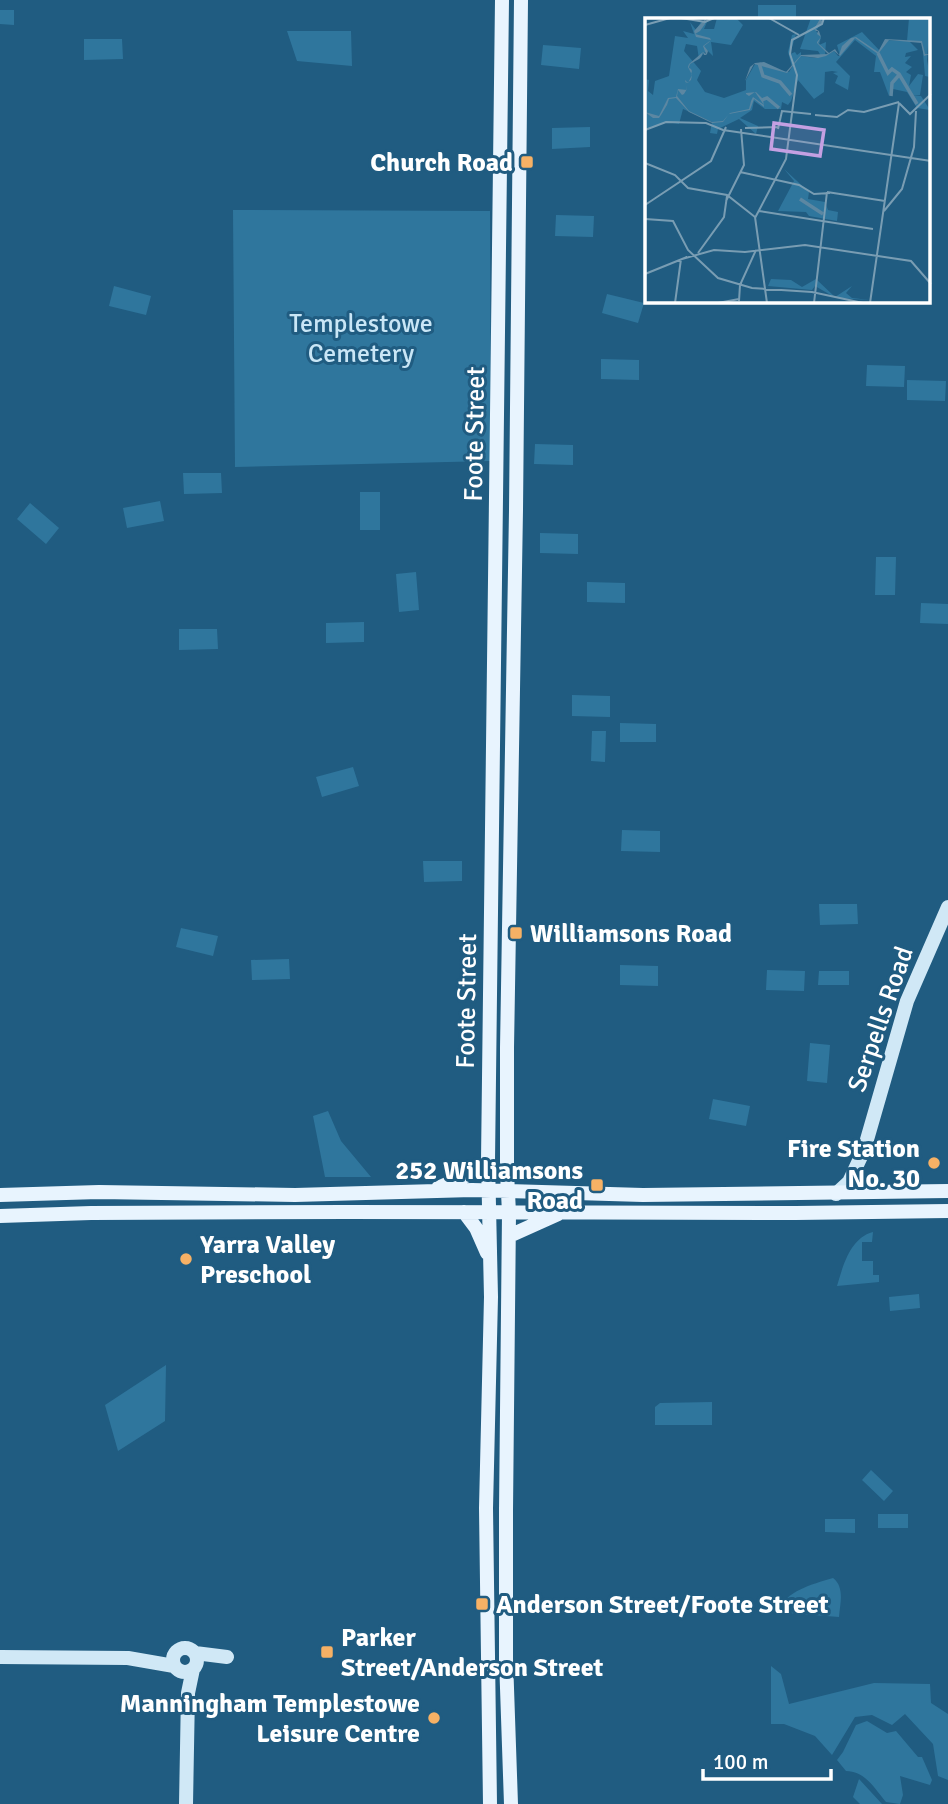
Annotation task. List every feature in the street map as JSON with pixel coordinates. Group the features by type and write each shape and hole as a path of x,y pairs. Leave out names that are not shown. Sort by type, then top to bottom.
{"main road":[{"name":"Foote Street","path":"490,1804 486,1508 490,1264 488,1161 502,0"},
{"name":"Foote Street","path":"511,1804 506,1659 509,1236 507,1048 521,0"},
{"path":"500,96 519,96"},
{"path":"499,198 508,196 510,163 519,141"},
{"path":"495,652 514,652"},
{"name":"Serpells Road","path":"836,1194 851,1180 864,1150 907,1001 948,907"},
{"path":"489,1048 507,1048"},
{"name":"Serpells Road","path":"864,1150 862,1178 874,1193"},
{"path":"430,1191 477,1171 488,1161"},
{"path":"0,1195 100,1192 295,1195 489,1190 633,1195 948,1191"},
{"path":"0,1216 91,1213 948,1211"},
{"path":"464,1212 484,1243 490,1264"},
{"path":"509,1236 563,1212"},
{"path":"486,1508 506,1510"},
{"path":"177,1804 183,1733 194,1662 184,1648 176,1662 183,1733 186,1804"},
{"path":"0,1657 128,1658 176,1662 187,1672 194,1662"},
{"path":"487,1663 506,1659"},
{"path":"487,1714 508,1713"}],"green space":[{"path":"758,5 796,5 796,18 758,18"},
{"path":"0,10 14,10 14,25 0,24"},
{"path":"287,31 351,31 352,66 297,61"},
{"path":"84,39 122,39 123,59 84,60"},
{"path":"543,45 581,48 579,69 541,65"},
{"path":"590,127 590,147 552,149 552,128"},
{"name":"Templestowe Cemetery","path":"233,210 490,211 491,461 235,467"},
{"path":"556,215 594,216 593,237 555,236"},
{"path":"114,286 151,296 146,315 109,306"},
{"path":"607,294 644,303 638,323 602,313"},
{"path":"601,359 639,360 639,380 601,379"},
{"path":"867,365 905,366 904,387 866,386"},
{"path":"907,380 946,381 945,401 907,400"},
{"path":"535,444 573,445 573,465 534,464"},
{"path":"183,473 221,473 222,493 184,494"},
{"path":"360,492 380,492 380,530 360,530"},
{"path":"160,501 164,521 127,528 123,508"},
{"path":"30,503 59,528 46,544 17,519"},
{"path":"540,533 578,534 578,554 540,553"},
{"path":"876,557 896,557 895,595 875,595"},
{"path":"416,572 419,610 399,612 396,574"},
{"path":"587,582 625,583 625,603 587,602"},
{"path":"921,603 948,604 948,624 920,623"},
{"path":"364,622 364,642 326,643 326,623"},
{"path":"179,629 217,629 218,649 179,650"},
{"path":"572,695 610,696 610,717 572,716"},
{"path":"620,723 656,724 656,742 620,742"},
{"path":"592,731 606,731 605,762 591,761"},
{"path":"353,767 359,786 322,797 316,777"},
{"path":"622,830 660,831 660,852 621,851"},
{"path":"423,861 462,861 462,881 424,882"},
{"path":"819,904 857,904 858,924 820,925"},
{"path":"181,928 218,936 213,956 176,947"},
{"path":"289,959 290,979 252,980 251,960"},
{"path":"620,965 658,966 658,986 620,985"},
{"path":"767,970 805,971 804,991 766,990"},
{"path":"819,971 849,971 849,985 818,985"},
{"path":"810,1043 830,1045 827,1083 807,1081"},
{"path":"713,1099 750,1106 746,1126 709,1119"},
{"path":"328,1111 341,1141 371,1177 325,1177 313,1116"},
{"path":"873,1232 872,1242 862,1242 862,1261 873,1261 873,1275 879,1275 879,1282 837,1286 853,1246 865,1235"},
{"path":"919,1294 920,1308 890,1311 889,1297"},
{"path":"166,1365 165,1421 118,1451 105,1405"},
{"path":"712,1402 712,1425 655,1425 655,1407 660,1403"},
{"path":"871,1470 893,1491 884,1501 862,1480"},
{"path":"878,1514 908,1514 908,1528 878,1528"},
{"path":"825,1519 855,1519 855,1533 825,1532"},
{"path":"833,1578 840,1591 839,1617 776,1612 793,1593"},
{"path":"771,1666 781,1674 789,1704 874,1683 930,1684 931,1703 948,1714 948,1780 938,1776 933,1744 905,1714 892,1725 872,1715 855,1717 832,1755 815,1736 784,1724 771,1724"},
{"path":"867,1721 887,1733 896,1731 918,1757 922,1757 932,1780 930,1785 900,1776 903,1795 900,1804 886,1802 864,1777 846,1771 837,1760 856,1725"},
{"path":"859,1779 882,1804 860,1804 853,1797"}],"place":[{"name":"Church Road","path":"527,162"},
{"name":"Williamsons Road","path":"516,933"},
{"name":"Fire Station No. 30","path":"934,1163"},
{"name":"252 Williamsons Road","path":"597,1185"},
{"name":"Yarra Valley Preschool","path":"186,1259"},
{"name":"Anderson Street/Foote Street","path":"482,1604"},
{"name":"Parker Street/Anderson Street","path":"327,1652"},
{"name":"Manningham Templestowe Leisure Centre","path":"434,1718"}]}
